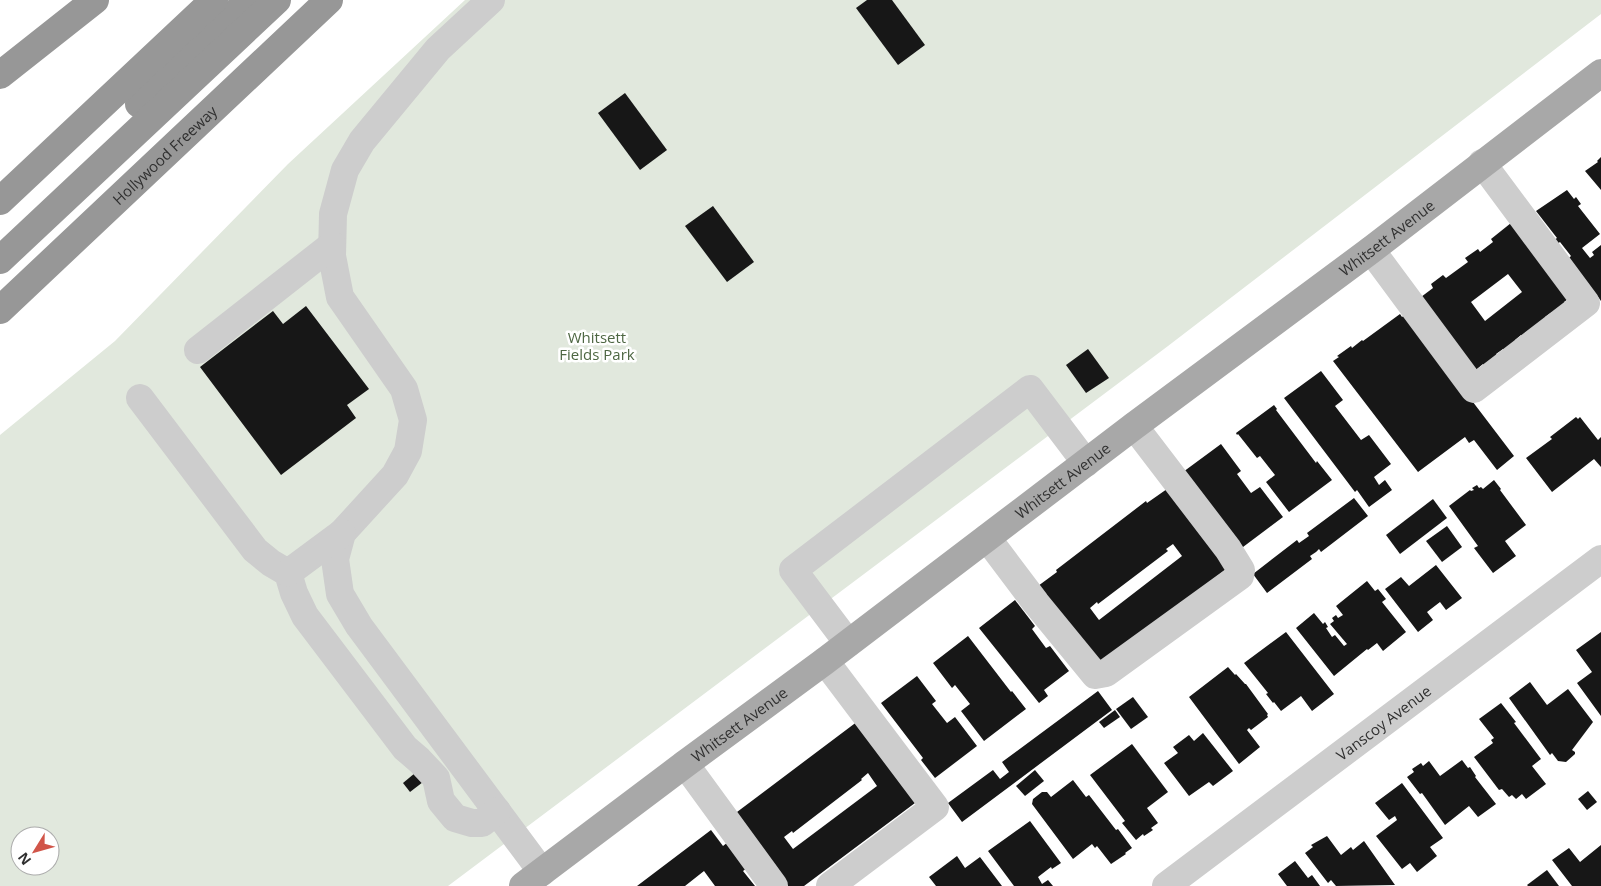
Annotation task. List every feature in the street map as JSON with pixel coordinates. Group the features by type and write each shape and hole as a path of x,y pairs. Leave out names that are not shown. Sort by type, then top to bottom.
{"highway":[{"path":"0,75 95,0"},
{"path":"0,201 214,0"},
{"path":"0,234 43,198 249,0"},
{"path":"0,260 277,0"},
{"name":"Hollywood Freeway","path":"0,310 329,0"},
{"path":"0,317 29,282"}],"main road":[{"name":"Whitsett Avenue","path":"532,879 1371,250 1601,73"}],"street":[{"path":"288,573 342,533 395,474 408,451 413,420 404,389 340,297 332,256 333,214 345,170 362,142 438,49 492,0"},
{"path":"1371,250 1474,389 1586,303 1482,163"},
{"path":"198,350 332,245"},
{"path":"848,643 793,570 1030,389 1086,463"},
{"path":"140,398 255,550 271,563 288,573 294,593 305,616 405,748 436,778 441,801 454,818 472,823 482,823 497,811"},
{"path":"988,538 1036,602 1095,675 1106,672 1240,576 1241,570 1228,549 1134,426"},
{"path":"342,533 335,559 340,594 359,626 497,811 532,879"},
{"name":"Vanscoy Avenue","path":"1166,886 1601,559"},
{"path":"825,661 935,807 830,886"},
{"path":"685,764 774,886"}],"green space":[{"name":"Whitsett Fields Park","path":"465,0 1601,0 1601,14 1168,346 448,886 0,886 0,435 115,341 288,164"}],"building":[{"path":"867,0 892,0 925,45 898,65 856,8"},
{"path":"625,93 667,150 640,170 598,113"},
{"path":"1601,157 1601,190 1585,171 1598,162"},
{"path":"1567,190 1574,199 1576,197 1581,204 1578,206 1600,234 1582,248 1590,258 1594,255 1592,252 1601,245 1601,301 1569,258 1571,256 1560,242 1557,244 1554,240 1557,238 1536,211"},
{"path":"713,206 754,262 727,282 685,226"},
{"path":"1511,223 1575,294 1564,302 1566,305 1554,315 1552,312 1545,317 1547,320 1524,338 1521,335 1515,340 1517,343 1505,352 1503,349 1496,354 1498,357 1485,367 1483,364 1472,373 1417,300 1433,288 1431,284 1443,275 1446,278 1468,262 1465,258 1478,249 1480,252 1493,242 1491,239","holes":["1508,274 1522,292 1485,321 1471,302"]},
{"path":"306,306 369,389 347,405 356,418 281,475 200,367 273,311 283,324"},
{"path":"1400,314 1402,317 1406,314 1514,456 1497,470 1474,440 1469,443 1465,437 1418,472 1333,361 1351,346 1352,348 1363,341"},
{"path":"1088,349 1109,378 1086,393 1066,365"},
{"path":"1321,371 1343,400 1335,406 1361,440 1369,435 1391,464 1374,477 1379,485 1385,480 1392,490 1369,507 1357,490 1355,492 1284,398"},
{"path":"1274,405 1316,463 1317,461 1332,480 1289,512 1266,482 1275,475 1260,456 1257,458 1236,433"},
{"path":"1576,417 1578,419 1580,417 1598,440 1601,437 1601,467 1594,459 1552,492 1526,458 1552,439 1550,437"},
{"path":"1221,444 1241,471 1237,474 1251,493 1260,487 1283,517 1239,550 1183,472"},
{"path":"1494,480 1526,525 1505,541 1516,556 1493,573 1474,548 1478,546 1449,506 1470,490 1474,490 1472,488 1477,485 1483,489"},
{"path":"1167,489 1229,567 1097,667 1038,586 1146,501 1147,503","holes":["1173,544 1182,556 1099,620 1090,608 1168,551 1166,549"]},
{"path":"1354,498 1368,516 1321,552 1319,549 1310,556 1312,559 1267,593 1253,574 1297,540 1299,543 1309,536 1307,533"},
{"path":"1433,499 1447,518 1400,554 1386,535"},
{"path":"1447,526 1462,547 1442,562 1426,541"},
{"path":"1436,565 1462,598 1446,610 1440,602 1427,612 1433,620 1418,632 1385,589 1401,577 1409,586"},
{"path":"1367,581 1375,591 1378,589 1386,599 1382,602 1406,632 1383,651 1377,643 1367,649 1334,676 1296,628 1314,613 1323,624 1325,622 1328,627 1326,628 1332,637 1335,635 1344,646 1347,644 1330,624 1334,621 1332,618 1336,615 1338,618 1343,615 1336,606"},
{"path":"1015,600 1035,626 1032,629 1046,648 1050,646 1069,671 1044,690 1048,696 1039,703 979,628"},
{"path":"1286,632 1334,694 1312,711 1301,696 1281,711 1266,694 1268,693 1244,663"},
{"path":"1601,632 1601,716 1577,683 1592,672 1576,650"},
{"path":"968,636 1026,709 984,741 961,711 970,704 955,685 952,688 933,663"},
{"path":"1228,667 1246,684 1268,714 1268,717 1251,730 1249,728 1247,730 1260,747 1239,764 1189,697"},
{"path":"917,676 936,701 932,704 947,723 955,717 977,746 935,778 921,760 923,758 881,703"},
{"path":"1530,682 1547,705 1568,689 1593,722 1572,750 1575,754 1566,762 1558,761 1552,753 1550,755 1509,698"},
{"path":"1098,691 1112,710 962,822 948,803 993,770 1000,779 1009,772 1002,762"},
{"path":"1133,697 1148,717 1131,729 1116,709"},
{"path":"1501,703 1541,759 1532,766 1546,784 1526,799 1522,794 1516,799 1512,795 1509,797 1502,789 1499,790 1474,757 1493,743 1491,740 1494,738 1479,719"},
{"path":"1115,710 1120,717 1104,728 1099,722"},
{"path":"862,718 923,797 804,886 783,886 733,815","holes":["868,773 877,786 793,849 784,837 792,831 793,833 862,780"]},
{"path":"1203,733 1233,771 1213,786 1209,782 1189,796 1164,763 1178,753 1173,747 1189,735 1194,741"},
{"path":"1132,744 1168,792 1147,808 1158,823 1151,828 1153,830 1144,836 1143,834 1136,840 1122,823 1125,821 1090,775"},
{"path":"1462,760 1468,768 1470,767 1475,777 1496,804 1478,817 1469,806 1445,825 1422,793 1420,794 1407,777 1414,772 1412,769 1421,763 1423,766 1429,761 1440,776"},
{"path":"1035,770 1044,781 1025,796 1016,786"},
{"path":"415,773 423,782 410,792 403,783"},
{"path":"1073,780 1086,797 1089,795 1132,848 1111,864 1097,846 1095,848 1092,844 1073,859 1032,804 1033,799 1042,792 1047,792 1051,797"},
{"path":"1402,783 1443,838 1430,847 1437,856 1417,872 1410,863 1402,869 1376,836 1397,820 1395,816 1389,820 1375,803"},
{"path":"1588,791 1597,802 1587,810 1578,799"},
{"path":"1030,821 1061,863 1052,869 1051,867 1038,877 1042,884 1048,880 1053,886 1014,886 988,851"},
{"path":"711,830 723,846 728,842 747,868 743,871 755,886 715,886 704,871 685,886 637,886"},
{"path":"1327,836 1341,855 1351,847 1353,850 1364,841 1395,885 1336,886 1331,880 1328,883 1305,853 1313,847 1311,845"},
{"path":"1601,845 1601,886 1572,886 1552,860 1569,848 1580,862"},
{"path":"957,856 965,868 980,857 1002,886 936,886 929,877"},
{"path":"1295,861 1308,878 1312,875 1320,886 1287,886 1278,874"},
{"path":"1547,870 1559,886 1527,885"}]}
